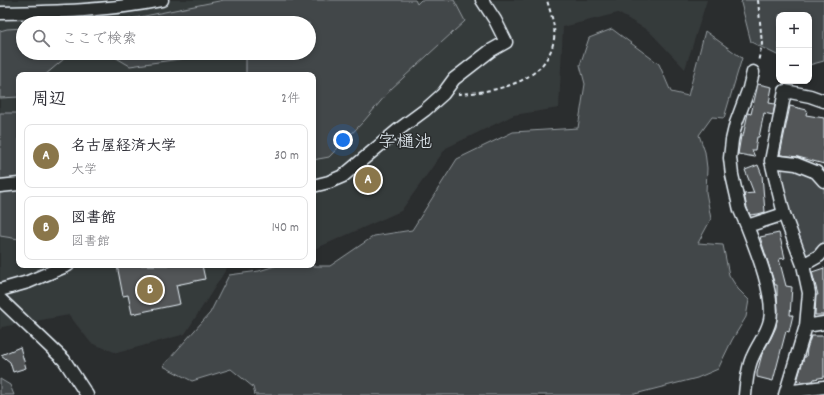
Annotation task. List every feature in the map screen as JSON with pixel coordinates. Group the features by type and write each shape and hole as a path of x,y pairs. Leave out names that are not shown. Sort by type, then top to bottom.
{"street":[{"path":"0,13 82,10 145,4 162,0"},
{"path":"316,185 343,176 398,130 425,110 443,94 454,78 490,51 506,42 495,20 482,0"},
{"path":"745,395 752,357 768,327 771,316 767,286 759,258 740,210 732,175 730,158 736,123 749,88 753,72"},
{"path":"824,102 810,96 785,91 771,162 784,214 803,265 809,293 806,326 786,394 824,387"},
{"path":"771,162 796,164 816,172 824,181"},
{"path":"0,186 16,184"},
{"path":"747,226 784,214"},
{"path":"803,265 818,256 824,250"},
{"path":"0,290 28,282 61,268"},
{"path":"0,299 64,360 87,395"},
{"path":"806,326 824,323"}],"path":[{"path":"443,94 491,91 520,80 542,66 547,60 554,38 553,23 547,0"},
{"path":"753,72 756,72 762,44 758,0"}],"shaded area":[{"path":"0,0 707,0 685,69 649,31 618,13 563,27 559,108 514,115 446,148 401,211 316,248 316,72 16,72 16,268 227,268 185,334 117,353 91,343 69,315 2,327 0,330"},
{"path":"224,0 415,0 417,4 421,0 454,0 465,21 391,89 364,121 329,157 316,159 316,72 246,72 246,60 316,60 316,16 145,16"},
{"path":"742,0 824,0 824,61 812,64 812,12 776,12 776,54 751,42 741,3"},
{"path":"16,28 16,60 63,60 49,72 16,72 16,97 0,98 0,31"},
{"path":"612,29 659,64 671,92 688,96 705,31 742,58 724,118 712,117 699,135 705,152 707,168 706,192 711,219 698,243 723,245 729,275 738,289 749,300 746,317 732,340 718,369 697,378 631,395 255,395 253,387 231,369 192,381 163,366 210,313 229,275 259,271 268,268 316,268 316,266 330,266 374,236 412,230 457,159 513,132 578,128 585,84 580,65 589,38"},
{"path":"120,60 173,60 130,66"},
{"path":"0,113 16,113 16,239 0,236"},
{"path":"782,166 798,170 815,177 824,187 824,241 816,251 805,257 784,194"},
{"path":"0,379 10,385 14,395 0,395"}],"building":[{"path":"758,84 772,87 769,103 775,104 773,115 764,113 755,150 752,150 755,157 738,154 741,136 743,136 748,113 751,114"},
{"path":"790,106 807,110 806,115 824,118 824,164 798,157 780,155"},
{"path":"758,165 762,175 765,212 750,215 744,194 754,193 745,170"},
{"path":"779,233 785,258 779,259 786,286 792,287 790,315 793,315 789,332 786,331 773,381 757,377 762,354 776,327 778,310 777,285 775,285 760,237"},
{"path":"118,268 203,268 205,279 176,285 180,304 132,314 128,295 123,296"},
{"path":"824,268 824,315 815,315 816,295 818,295 812,272"},
{"path":"811,336 824,336 824,377 814,379 813,381 797,381 804,357 806,357"},
{"path":"20,347 26,368 13,372 10,362 1,355"}],"place":[{"name":"名古屋経済大学","path":"368,180"},
{"name":"図書館","path":"150,290"}],"district":[{"name":"字樋池","path":"405,141"}]}
